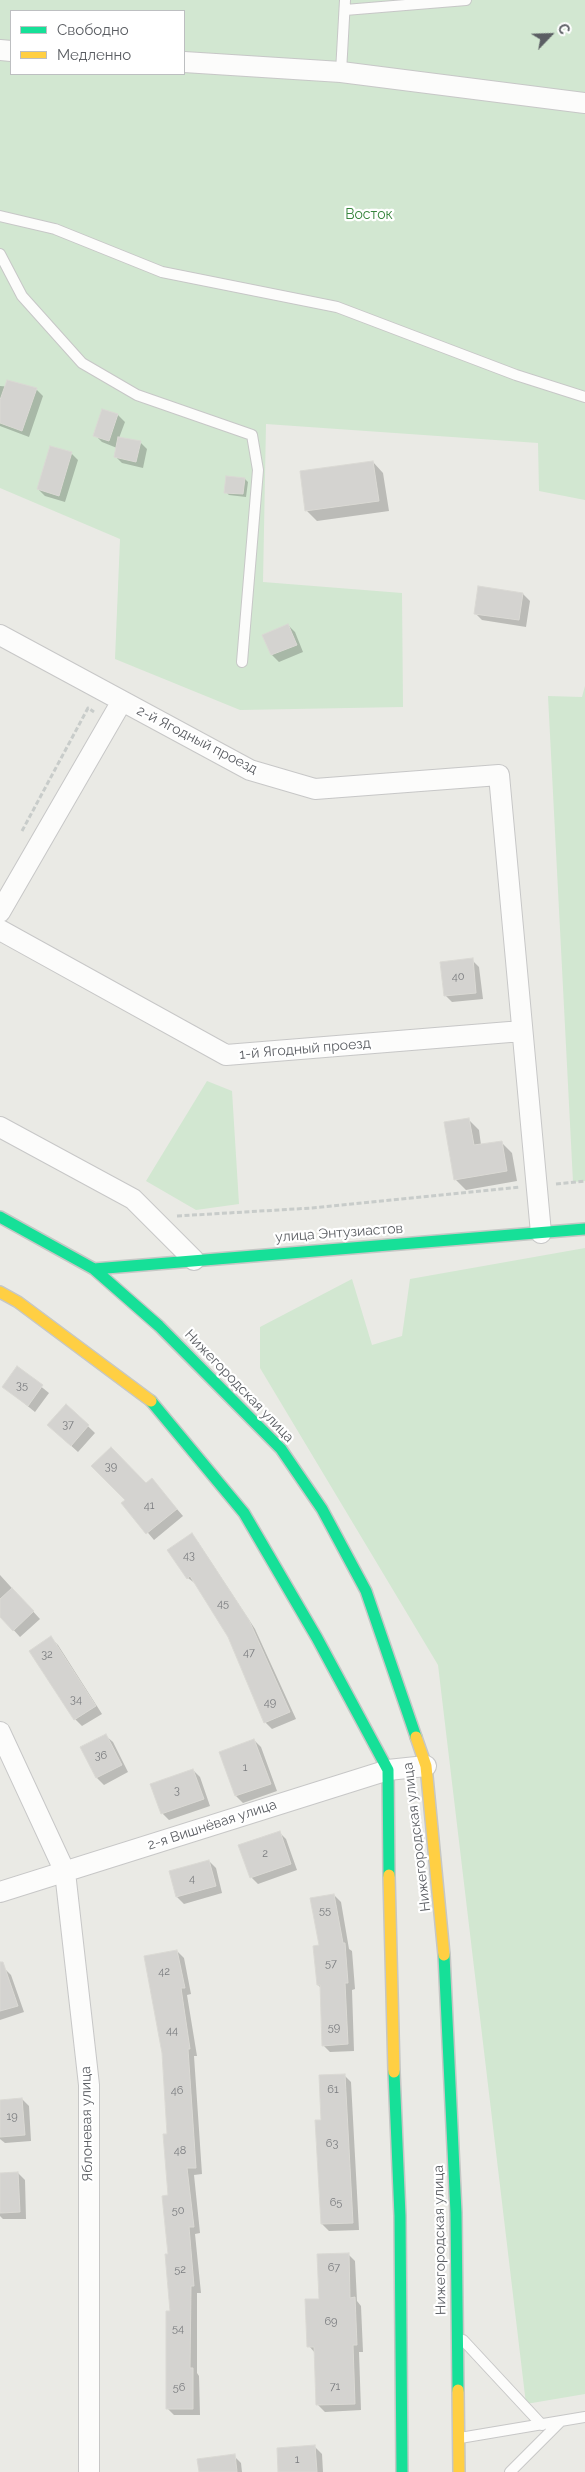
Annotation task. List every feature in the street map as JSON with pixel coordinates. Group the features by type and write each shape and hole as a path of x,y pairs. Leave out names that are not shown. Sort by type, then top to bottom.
{"street":[{"path":"185,62 341,72 585,103"},
{"name":"2-й Ягодный проезд","path":"0,635 250,770 315,790 499,775 522,1031"},
{"path":"0,912 122,701"},
{"name":"1-й Ягодный проезд","path":"0,930 226,1055 522,1031"},
{"path":"522,1031 540,1233"},
{"path":"0,1127 133,1199 194,1260"},
{"name":"Нижегородская улица","path":"0,1217 94,1269 159,1326 281,1449 322,1508 366,1591 426,1766 442,1923 456,2213 459,2472"},
{"name":"улица Энтузиастов","path":"94,1269 585,1229"},
{"path":"0,1292 18,1302 149,1399 244,1513 317,1638 388,1770 390,1960 400,2216 402,2472"},
{"name":"Яблоневая улица","path":"0,1732 65,1872 89,2085 89,2472"},
{"name":"2-я Вишнёвая улица","path":"0,1892 388,1770 426,1766"}],"lane":[{"path":"341,72 345,5 466,0"},
{"path":"0,216 55,229 162,272 337,307 516,375 585,397"},
{"path":"0,254 22,296 82,362 137,395 252,435 258,470 242,662"},
{"path":"458,2334 542,2425"},
{"path":"459,2438 585,2418"},
{"path":"510,2472 560,2422"}],"path":[{"path":"151,1217 312,1208 585,1181"}],"green space":[{"name":"Восток","path":"0,0 585,0 585,500 539,491 538,443 266,424 263,582 402,593 403,707 240,710 115,659 120,539 0,488"},
{"path":"585,686 585,1181 573,1182 548,696 582,697"},
{"path":"207,1081 232,1091 239,1204 196,1210 146,1181"},
{"path":"585,1248 585,2394 526,2404 438,1665 260,1368 260,1327 352,1279 372,1345 402,1336 410,1279"}],"building":[{"path":"7,380 37,388 22,431 0,423 0,400"},
{"path":"102,409 118,414 109,441 93,436"},
{"path":"118,437 141,441 136,462 114,457"},
{"path":"50,446 72,452 59,496 37,489"},
{"path":"373,461 379,501 305,511 300,471"},
{"path":"226,476 245,478 243,494 224,493"},
{"path":"478,586 523,593 519,620 474,614"},
{"path":"288,624 297,645 271,655 262,635"},
{"path":"473,958 476,993 444,996 440,962"},
{"path":"469,1118 474,1145 502,1141 507,1171 454,1180 444,1122"},
{"path":"17,1366 43,1385 28,1406 2,1387"},
{"path":"66,1404 89,1425 71,1446 47,1425"},
{"path":"111,1447 146,1483 152,1478 177,1509 146,1534 121,1503 125,1500 91,1466"},
{"path":"192,1533 249,1620 290,1712 264,1723 228,1637 190,1576 187,1579 167,1550"},
{"path":"12,1588 34,1611 13,1631 0,1617 0,1599"},
{"path":"51,1636 96,1706 74,1720 29,1651"},
{"path":"106,1734 122,1765 96,1778 80,1747"},
{"path":"254,1739 271,1784 235,1796 219,1752"},
{"path":"193,1769 204,1799 161,1814 150,1784"},
{"path":"280,1831 291,1864 250,1878 238,1845"},
{"path":"209,1860 216,1886 176,1897 169,1871"},
{"path":"334,1894 343,1943 345,1943 348,1983 345,1983 348,2044 322,2046 320,1985 317,1985 313,1946 319,1945 310,1898"},
{"path":"177,1950 185,1988 181,1988 190,2049 188,2049 196,2168 187,2168 194,2227 189,2227 194,2286 191,2286 190,2368 193,2368 193,2409 166,2409 166,2311 170,2311 165,2254 168,2254 162,2196 168,2195 163,2134 167,2134 162,2053 144,1956"},
{"path":"0,1962 3,1962 18,2006 0,2011"},
{"path":"345,2074 353,2223 321,2224 315,2120 321,2120 319,2075"},
{"path":"22,2098 25,2135 0,2137 0,2100"},
{"path":"18,2172 20,2212 0,2213 0,2173"},
{"path":"349,2253 350,2298 355,2297 357,2345 353,2345 355,2404 316,2405 314,2347 307,2347 305,2299 319,2299 317,2254"},
{"path":"315,2445 317,2472 278,2472 277,2448"},
{"path":"235,2454 237,2472 199,2472 197,2459"}],"traffic: fast":[{"path":"0,1217 94,1269 159,1326 281,1449 322,1509 366,1591 416,1737"},
{"path":"94,1269 585,1229"},
{"path":"151,1401 244,1513 317,1638 388,1770 389,1875"},
{"path":"444,1955 456,2213 458,2390"},
{"path":"394,2072 400,2216 402,2472"}],"traffic: slow":[{"path":"0,1292 18,1302 151,1401"},
{"path":"416,1737 426,1766 444,1955"},
{"path":"389,1875 394,2072"},
{"path":"458,2390 459,2472"}]}
